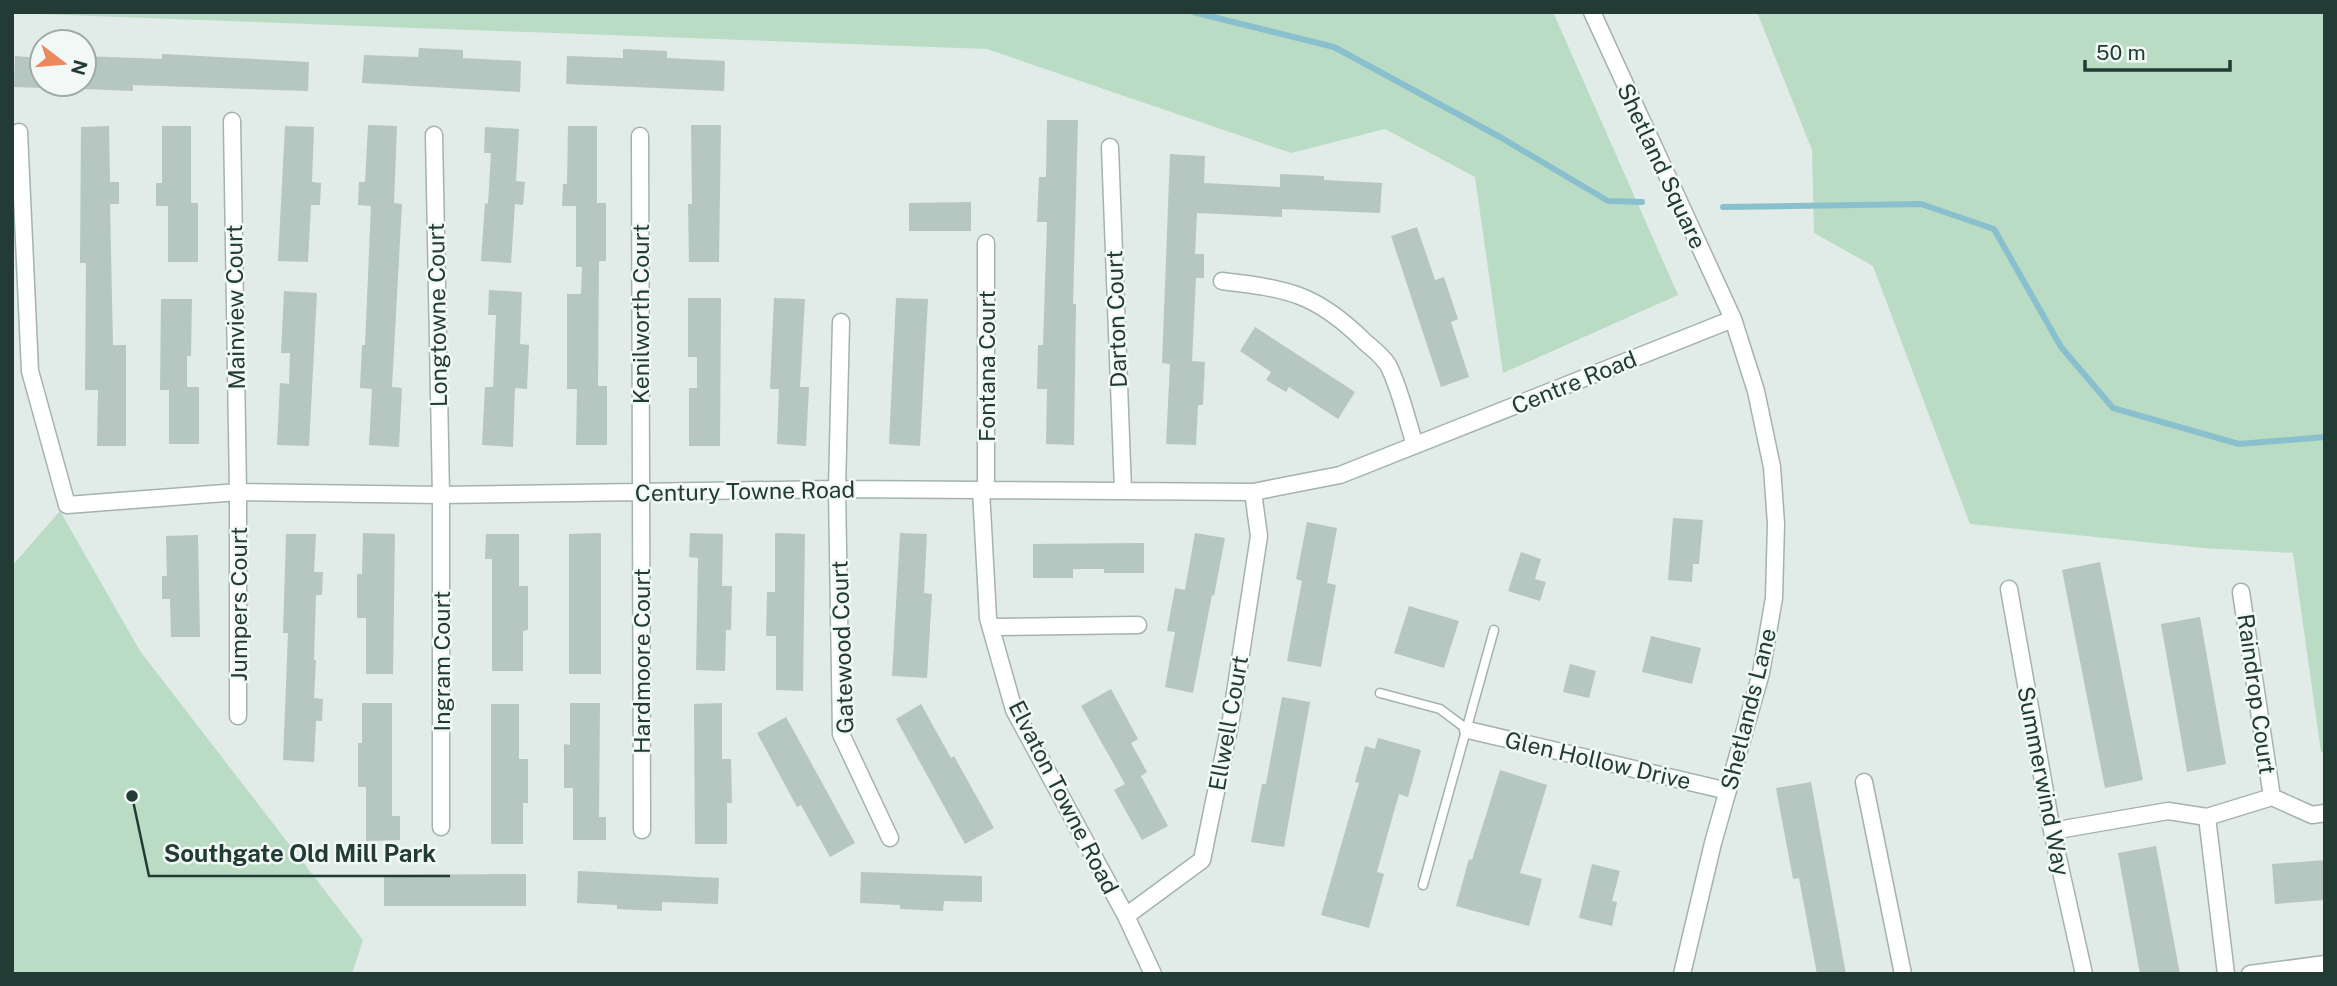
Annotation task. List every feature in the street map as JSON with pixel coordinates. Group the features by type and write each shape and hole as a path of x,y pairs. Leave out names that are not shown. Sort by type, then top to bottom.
{"street":[{"name":"Shetland Square","path":"1592,12 1733,319"},
{"name":"Mainview Court","path":"232,121 238,492"},
{"name":"Century Towne Road","path":"19,132 30,371 67,505 238,492 441,495 836,489 1253,492 1340,475 1415,445"},
{"name":"Longtowne Court","path":"434,135 441,495"},
{"name":"Kenilworth Court","path":"640,136 640,492"},
{"name":"Darton Court","path":"1110,147 1123,491"},
{"name":"Fontana Court","path":"984,490 986,243"},
{"path":"1222,281 1276,287 1326,307 1389,366 1415,445"},
{"name":"Centre Road","path":"1415,445 1733,319"},
{"name":"Shetlands Lane","path":"1682,974 1761,673 1773,598 1776,524 1770,454 1756,391 1733,319"},
{"name":"Gatewood Court","path":"841,322 836,489 841,734 890,838"},
{"name":"Elvaton Towne Road","path":"984,490 988,618 1014,710 1126,916 1153,974"},
{"name":"Jumpers Court","path":"238,492 238,716"},
{"name":"Hardmoore Court","path":"640,492 642,830"},
{"name":"Ellwell Court","path":"1126,916 1202,860 1231,719 1259,536 1253,492"},
{"name":"Ingram Court","path":"441,495 441,827"},
{"name":"Summerwind Way","path":"2009,589 2052,831 2084,974"},
{"name":"Raindrop Court","path":"2241,592 2272,797"},
{"path":"991,627 1138,625"},
{"name":"Glen Hollow Drive","path":"1468,730 1728,791"},
{"path":"1864,782 1903,974"},
{"path":"2052,831 2168,811 2207,817 2272,797 2312,815 2325,813"},
{"path":"2207,817 2227,974"},
{"path":"2250,974 2325,964"}],"lane":[{"path":"1423,885 1468,730 1493,630"},
{"path":"1380,693 1440,709 1468,730"}],"green space":[{"path":"1553,12 1678,295 1503,373 1475,177 1385,129 1291,153 987,49 12,13"},
{"path":"1757,12 2325,12 2325,752 2321,752 2293,553 2203,548 1970,524 1873,266 1814,233 1812,150"},
{"path":"60,511 140,651 363,940 352,974 12,974 12,566"}],"building":[{"path":"419,48 463,50 463,58 521,61 520,92 362,83 364,55 418,57"},
{"path":"623,49 667,51 667,58 725,61 724,91 566,84 567,56 623,58"},
{"path":"162,54 309,62 308,91 133,85 133,91 98,90 98,57 162,59"},
{"path":"15,56 28,57 28,88 14,87"},
{"path":"1047,120 1078,120 1073,304 1076,304 1074,445 1046,444 1047,389 1037,389 1038,345 1043,345 1047,222 1037,222 1039,177 1046,177"},
{"path":"368,125 397,126 394,203 402,204 392,387 402,388 399,447 369,445 372,389 360,388 362,345 365,345 371,206 358,205 359,182 365,182"},
{"path":"691,125 721,125 719,262 689,262 688,204 692,204"},
{"path":"109,126 110,182 119,182 119,204 110,204 113,345 126,345 126,446 97,446 98,390 85,390 86,263 80,263 81,127"},
{"path":"162,126 191,126 191,203 198,203 198,262 168,262 168,206 156,206 156,183 162,183"},
{"path":"285,126 314,127 312,182 321,183 320,205 311,205 308,262 278,261"},
{"path":"568,126 597,126 597,203 606,203 606,261 599,261 598,386 607,386 607,445 576,445 577,389 567,389 567,294 581,294 582,267 576,267 576,206 562,206 563,184 567,184"},
{"path":"485,127 519,129 516,181 525,182 523,205 515,204 511,263 481,261 491,153 484,153"},
{"path":"1170,154 1205,156 1204,183 1280,187 1280,174 1324,176 1324,180 1382,183 1380,213 1282,209 1282,217 1197,213 1195,254 1204,254 1204,278 1196,278 1192,361 1205,362 1203,405 1198,405 1196,445 1166,444 1170,364 1162,363"},
{"path":"971,202 971,231 909,231 909,203"},
{"path":"1417,227 1435,280 1444,277 1458,319 1451,322 1469,377 1441,387 1391,236"},
{"path":"489,290 522,292 520,344 529,345 527,389 515,388 513,447 482,445 485,387 493,387 496,315 488,315"},
{"path":"284,291 317,293 309,446 277,445 280,383 289,384 290,353 281,353"},
{"path":"688,298 721,298 720,446 689,446 689,388 697,388 697,357 688,357"},
{"path":"774,298 805,299 800,387 809,387 806,446 777,444 779,389 770,389"},
{"path":"896,298 928,299 920,446 889,444"},
{"path":"161,299 192,299 191,356 187,356 187,387 199,387 199,444 169,444 169,390 160,390"},
{"path":"1255,327 1355,392 1338,419 1289,387 1286,392 1266,380 1271,372 1240,351"},
{"path":"1673,518 1703,520 1699,564 1693,564 1692,582 1668,580"},
{"path":"1307,522 1337,528 1327,583 1336,585 1321,667 1287,661 1302,581 1296,579"},
{"path":"363,533 395,534 393,674 366,674 366,618 357,618 357,574 362,574"},
{"path":"601,533 601,674 569,674 569,534"},
{"path":"690,533 723,534 722,586 732,586 731,630 726,630 725,671 696,670 698,558 689,557"},
{"path":"775,533 805,534 803,691 776,690 776,636 766,636 767,592 775,592"},
{"path":"900,533 927,534 924,593 932,594 927,678 892,676"},
{"path":"1195,533 1225,538 1193,693 1165,687 1175,632 1167,631 1175,588 1185,590"},
{"path":"286,534 316,534 314,572 323,572 322,595 316,595 314,660 314,698 323,699 322,721 316,721 314,762 283,760 288,633 283,633"},
{"path":"486,534 519,534 519,586 528,586 528,630 523,631 523,671 492,671 492,559 485,559"},
{"path":"198,535 200,637 171,637 170,599 162,599 162,576 167,576 166,536"},
{"path":"1144,543 1144,573 1104,573 1104,569 1073,569 1073,578 1033,578 1033,544"},
{"path":"1521,552 1541,559 1535,579 1546,582 1540,601 1508,591"},
{"path":"2100,562 2143,780 2105,788 2062,570"},
{"path":"1409,606 1459,621 1444,668 1394,653"},
{"path":"2200,617 2226,764 2187,772 2161,624"},
{"path":"1651,636 1701,648 1692,684 1642,672"},
{"path":"1570,664 1596,671 1589,698 1563,692"},
{"path":"1111,689 1138,739 1131,743 1147,772 1141,776 1168,826 1142,840 1114,790 1125,784 1081,706"},
{"path":"1282,697 1310,702 1284,847 1251,842 1262,784 1266,784"},
{"path":"362,703 392,703 392,816 400,816 400,840 366,841 366,787 358,787"},
{"path":"570,703 600,703 599,817 606,817 606,840 573,840 573,788 564,788 564,744 570,745"},
{"path":"722,703 722,759 731,759 732,803 727,803 727,844 695,844 694,704"},
{"path":"491,704 519,704 519,759 528,759 528,803 523,803 523,844 491,844"},
{"path":"921,704 994,828 965,844 896,719"},
{"path":"786,717 855,843 830,857 801,805 797,807 757,733"},
{"path":"1378,738 1421,750 1408,797 1399,794 1377,872 1384,874 1369,928 1321,915 1359,783 1355,782 1365,746 1375,749"},
{"path":"1500,770 1547,785 1520,873 1542,879 1529,926 1456,906"},
{"path":"1811,782 1846,974 1817,974 1799,878 1793,879 1776,788"},
{"path":"2156,846 2180,974 2140,974 2118,853"},
{"path":"2325,860 2325,900 2275,904 2272,864"},
{"path":"1592,864 1620,871 1612,901 1617,902 1612,926 1579,918"},
{"path":"578,871 719,878 718,904 662,902 662,911 617,909 617,905 577,903"},
{"path":"861,872 982,876 982,902 944,901 943,911 900,909 900,905 860,903"},
{"path":"526,874 526,906 384,906 384,875"}],"waterway":[{"path":"1193,12 1334,47 1500,137 1608,201 1642,202"},
{"path":"1723,207 1921,204 1994,229 2061,347 2113,408 2239,444 2325,437"}],"place":[{"name":"Southgate Old Mill Park","path":"132,796"}]}
